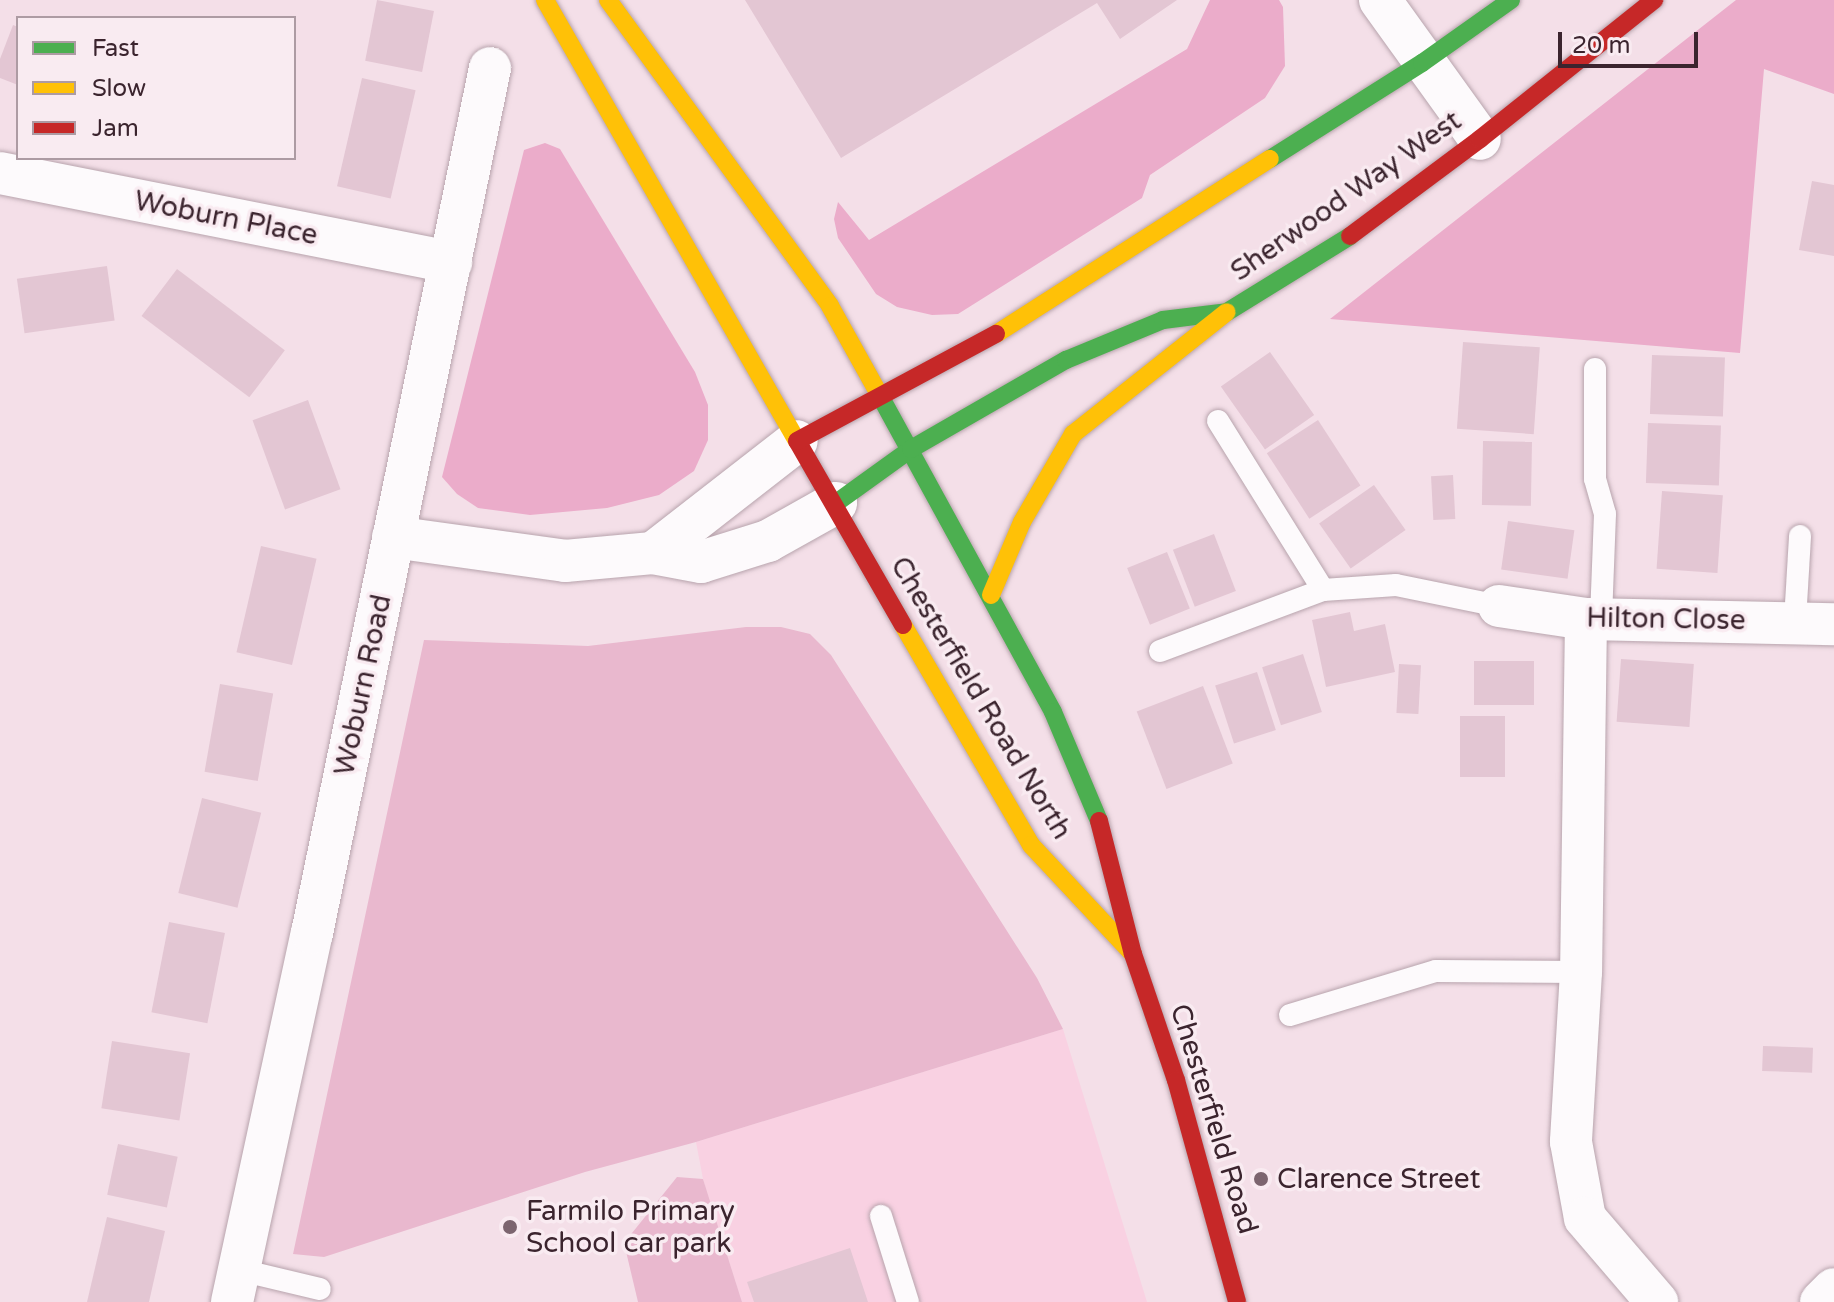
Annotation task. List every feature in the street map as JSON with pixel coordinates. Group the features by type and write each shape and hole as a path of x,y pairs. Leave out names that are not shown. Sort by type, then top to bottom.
{"main road":[{"name":"Chesterfield Road North","path":"608,0 823,296 911,449 1053,712 1097,815 1133,954"},
{"path":"797,441 879,394 980,344 1422,63 1511,0"},
{"name":"Sherwood Way West","path":"836,503 911,449 1066,360 1163,320 1227,312 1345,239 1480,139 1654,0"},
{"name":"Chesterfield Road North","path":"550,1 797,441 836,503 895,613 1031,845 1133,954"},
{"path":"991,595 1022,522 1073,434 1227,312"},
{"name":"Chesterfield Road","path":"1133,954 1176,1080 1237,1302"}],"street":[{"path":"1380,0 1422,63 1480,139"},
{"name":"Woburn Road","path":"236,1286 490,68"},
{"name":"Woburn Place","path":"0,173 451,262"},
{"path":"653,553 797,441"},
{"path":"393,537 565,561 653,553 701,562 768,541 836,503"},
{"name":"Hilton Close","path":"1499,606 1593,620 1814,622"},
{"path":"1593,620 1581,972 1571,1142 1585,1218 1644,1298"},
{"path":"1821,1302 1834,1289"}],"lane":[{"path":"1593,620 1605,514 1595,479 1595,369"},
{"path":"1218,421 1323,590"},
{"path":"1800,536 1814,622"},
{"path":"1160,651 1323,590 1396,585 1499,606"},
{"path":"1290,1015 1436,971 1581,972"},
{"path":"881,1216 908,1302"},
{"path":"236,1286 320,1289"}],"shaded area":[{"path":"1210,0 1279,0 1283,7 1285,66 1265,98 1150,175 1142,198 958,314 932,315 897,307 876,294 838,238 834,219 838,202 869,240 1187,49"},
{"path":"1736,0 1834,0 1834,94 1764,69 1740,353 1330,319"},
{"path":"545,143 560,149 695,372 708,405 708,440 694,471 659,495 607,508 530,515 478,508 457,494 442,477 524,150"},
{"path":"746,627 781,627 810,634 831,655 1037,978 1063,1029 696,1142 585,1172 324,1257 293,1254 424,640 588,646"},
{"path":"1063,1029 1147,1302 742,1302 703,1179 696,1142"},
{"path":"677,1177 703,1179 742,1302 638,1302 624,1243"}],"building":[{"path":"377,0 434,11 422,72 365,61"},
{"path":"745,0 1177,0 1120,39 1097,3 841,158"},
{"path":"13,25 16,26 16,84 0,78 0,59"},
{"path":"362,78 416,90 391,199 337,186"},
{"path":"1812,181 1834,185 1834,256 1799,250"},
{"path":"107,266 115,320 25,333 17,279"},
{"path":"177,269 285,350 249,397 141,316"},
{"path":"1463,342 1540,347 1534,434 1457,429"},
{"path":"1270,352 1314,415 1265,449 1221,386"},
{"path":"1652,355 1725,358 1723,417 1650,414"},
{"path":"308,400 340,489 285,509 253,420"},
{"path":"1318,420 1360,485 1309,519 1267,453"},
{"path":"1648,423 1721,426 1719,486 1646,483"},
{"path":"1483,441 1532,442 1531,506 1482,505"},
{"path":"1453,475 1455,519 1433,520 1431,476"},
{"path":"1374,485 1406,530 1351,568 1319,523"},
{"path":"1662,491 1723,495 1717,573 1657,569"},
{"path":"1508,521 1574,530 1568,579 1501,570"},
{"path":"1214,534 1236,591 1195,607 1173,550"},
{"path":"261,546 317,559 292,665 236,652"},
{"path":"1167,552 1190,609 1150,625 1127,568"},
{"path":"1350,612 1354,631 1385,624 1395,672 1326,687 1312,620"},
{"path":"1303,654 1322,712 1281,725 1262,667"},
{"path":"1621,659 1694,664 1689,727 1617,722"},
{"path":"1474,661 1534,661 1534,705 1474,705"},
{"path":"1399,664 1421,665 1418,714 1396,713"},
{"path":"1257,672 1276,730 1234,744 1215,686"},
{"path":"220,684 273,693 258,781 205,772"},
{"path":"1203,686 1233,763 1166,789 1137,711"},
{"path":"1460,716 1505,716 1505,777 1460,777"},
{"path":"202,798 261,813 237,908 178,893"},
{"path":"169,922 225,933 207,1023 151,1012"},
{"path":"112,1041 190,1053 179,1121 101,1108"},
{"path":"1763,1046 1813,1048 1812,1073 1762,1071"},
{"path":"118,1144 178,1157 167,1208 107,1195"},
{"path":"107,1217 165,1231 149,1302 87,1302"},
{"path":"850,1248 868,1302 754,1302 747,1282"}],"traffic: fast":[{"path":"1270,159 1422,63 1511,0"},
{"path":"836,503 911,449 1066,360 1163,320 1227,312 1350,236"},
{"path":"879,394 1053,712 1099,821"}],"traffic: slow":[{"path":"545,0 797,441"},
{"path":"608,0 830,306 879,394"},
{"path":"996,334 1270,159"},
{"path":"991,595 1022,522 1073,434 1227,312"},
{"path":"903,625 1031,845 1133,954"}],"traffic: jam":[{"path":"1350,236 1480,139 1654,0"},
{"path":"903,625 797,441 996,334"},
{"path":"1099,821 1133,954 1176,1080 1237,1302"}],"place":[{"name":"Clarence Street","path":"1261,1179"},
{"name":"Farmilo Primary School car park","path":"510,1227"}]}
